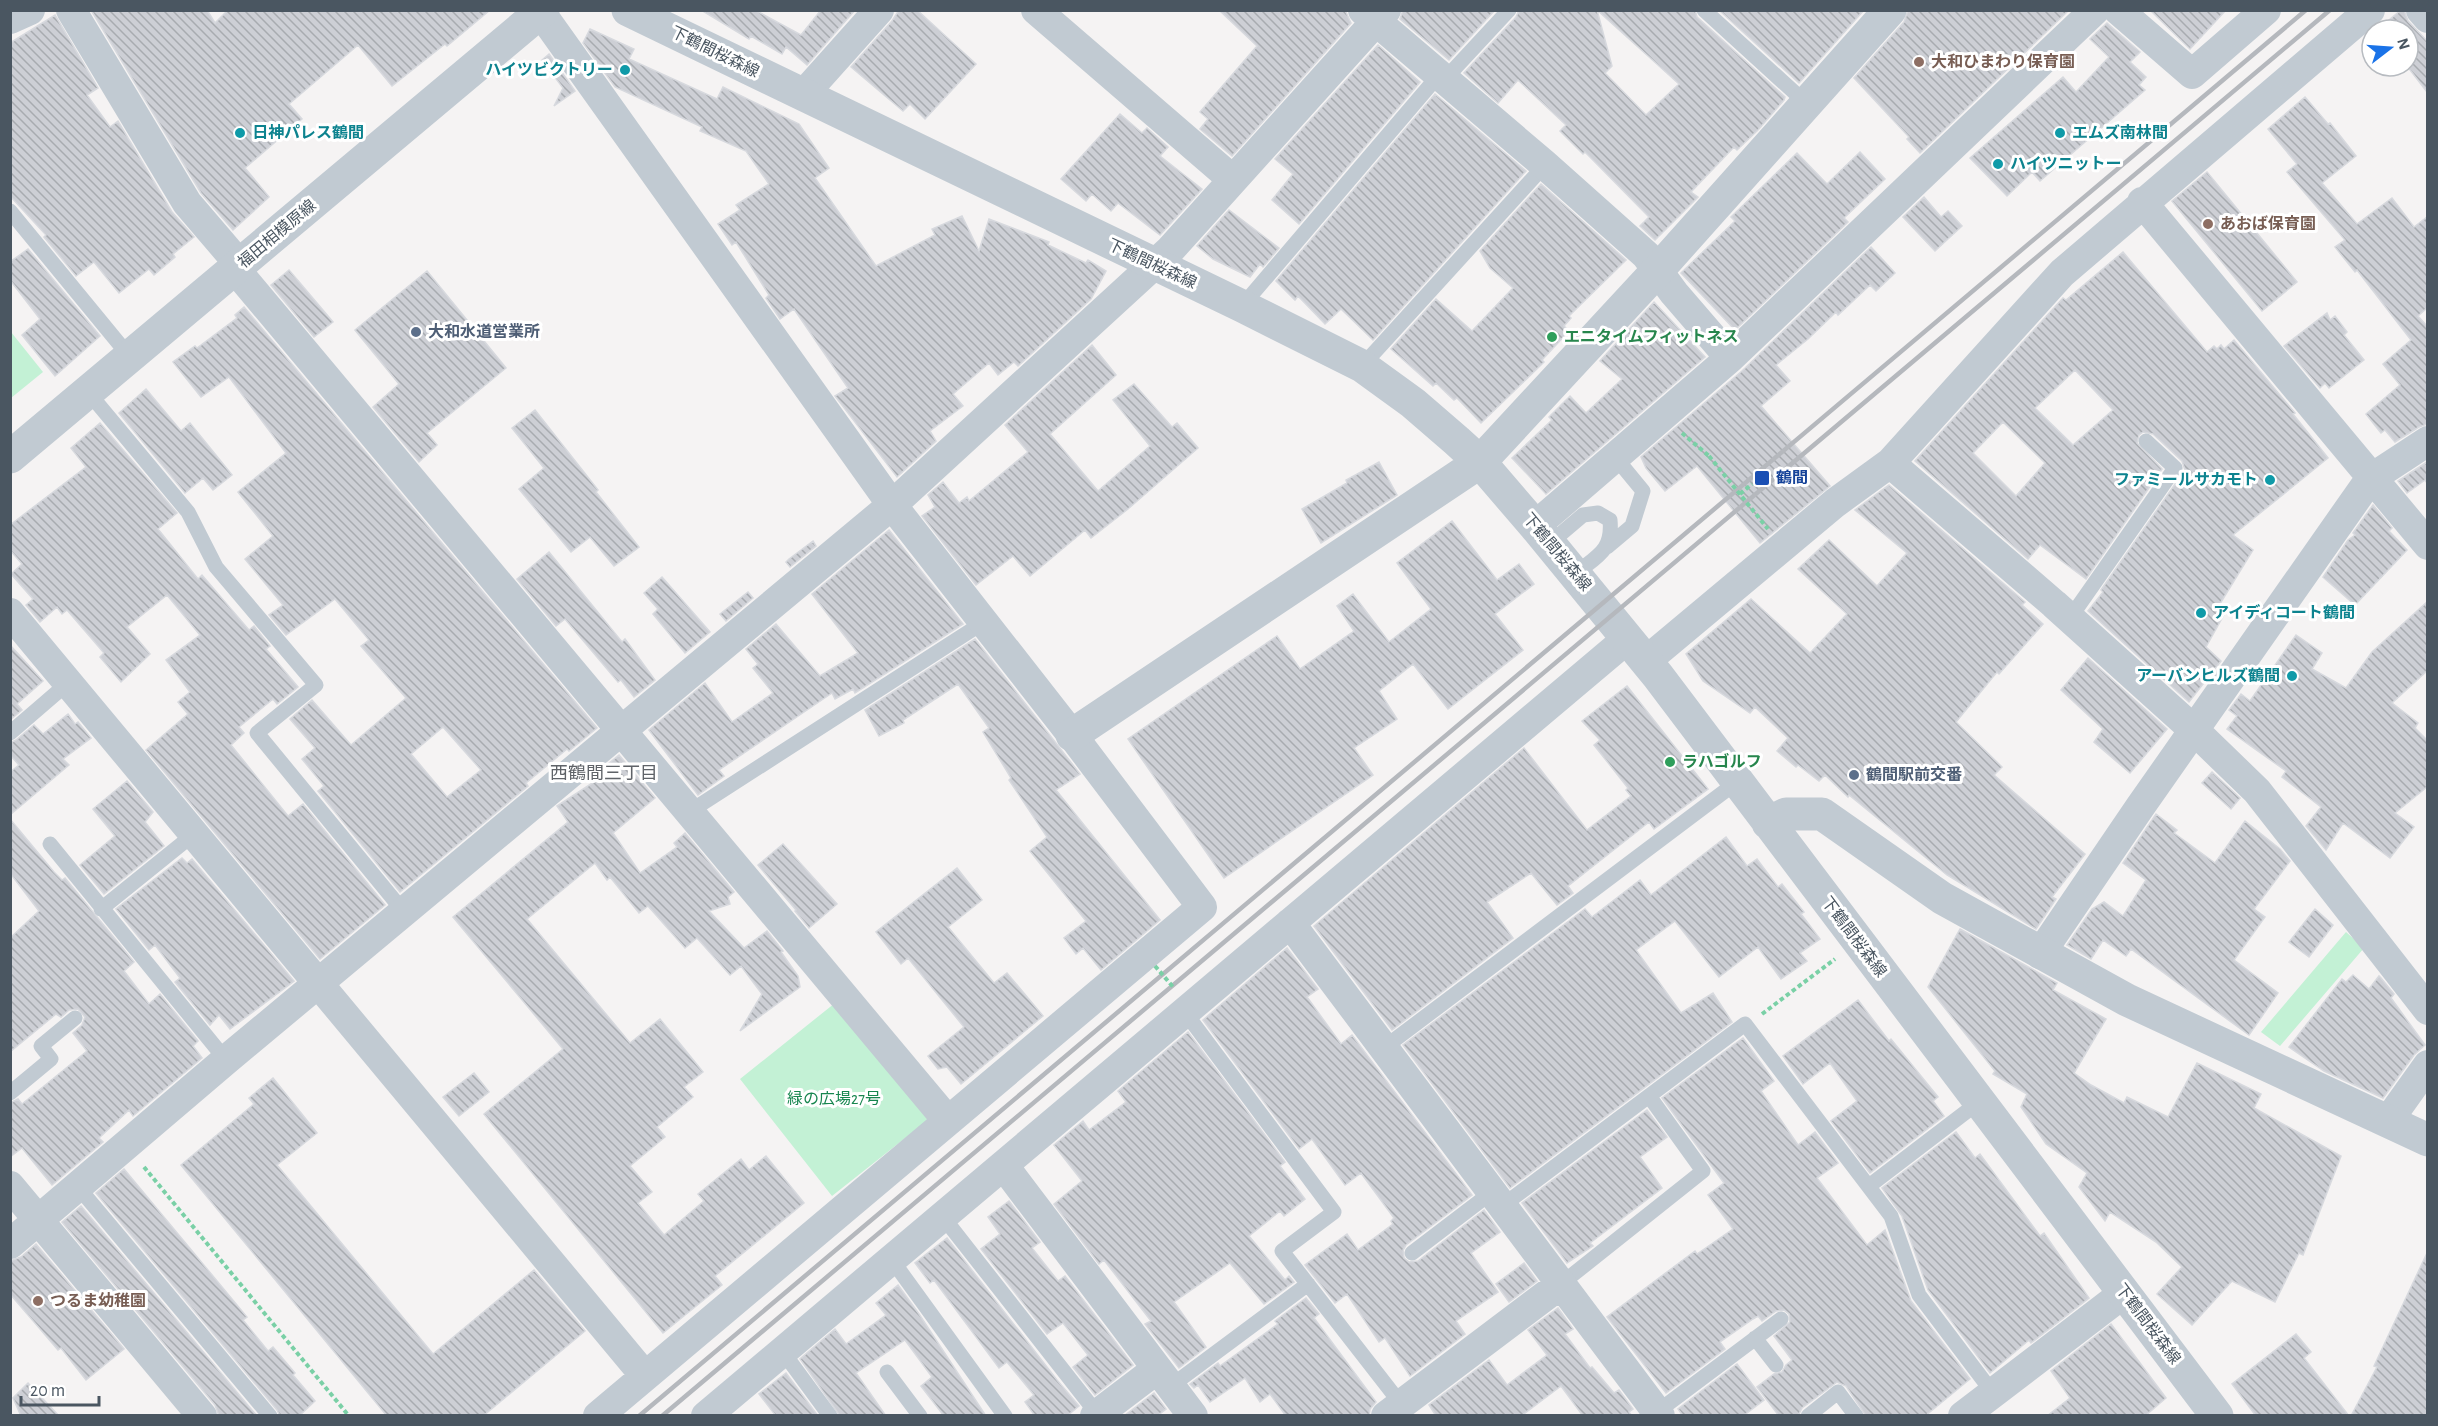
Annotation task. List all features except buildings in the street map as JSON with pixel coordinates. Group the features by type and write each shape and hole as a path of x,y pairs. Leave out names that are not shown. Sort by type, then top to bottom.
{"street":[{"path":"10,19 30,10"},
{"path":"71,10 187,203 237,267 948,1121"},
{"name":"下鶴間桜森線","path":"628,10 1362,366 1413,403 1480,462 1637,650 2124,1293 2209,1413"},
{"path":"803,95 879,10"},
{"path":"1036,10 1232,179"},
{"path":"1072,735 1480,462 1657,271 1890,10"},
{"path":"1542,535 1615,457 1730,358 2095,10"},
{"path":"2118,10 2192,75 2266,10"},
{"path":"722,1410 783,1352 1004,1166 1179,1000 1290,923 1637,650 1890,463 2062,273 2142,202 2370,10"},
{"path":"2421,10 2427,18"},
{"path":"542,11 892,505 1072,735 1202,907 598,1416"},
{"name":"福田相模原線","path":"10,457 542,11"},
{"path":"10,1244 226,1060 892,505 1154,265 1375,14 1442,78 1646,255 1730,358"},
{"path":"2142,202 2427,545"},
{"path":"2040,954 2370,479 2427,441"},
{"path":"1890,463 2070,618 2194,730 2257,791 2427,1010"},
{"path":"10,613 645,1376"},
{"path":"1768,823 1786,814 1822,814 1941,898 2040,954 2127,1000 2427,1140"},
{"path":"1290,923 1658,1414"},
{"path":"2388,1121 2427,1065"},
{"path":"1004,1166 1193,1416"},
{"path":"10,1186 202,1416"},
{"path":"1393,1410 1561,1284"},
{"path":"1963,1416 2124,1293"},
{"path":"1097,1415 1164,1378"}],"lane":[{"path":"1242,306 1442,78 1509,10"},
{"path":"1704,10 1806,103"},
{"path":"1362,366 1545,165"},
{"path":"10,211 130,357"},
{"path":"88,392 188,512 216,567 316,685 257,733 404,912"},
{"path":"2070,618 2175,468 2146,441"},
{"path":"1575,574 1632,526 1643,491 1615,457"},
{"path":"1542,535 1583,514 1598,513 1610,520 1612,537 1602,552"},
{"path":"689,812 984,622"},
{"path":"10,733 68,683"},
{"path":"1385,1047 1737,782"},
{"path":"101,909 194,834"},
{"path":"50,844 226,1060"},
{"path":"1179,1000 1334,1212 1282,1251 1308,1284 1393,1410"},
{"path":"10,1093 51,1059 41,1046 75,1018"},
{"path":"1412,1252 1497,1199 1649,1096 1745,1024 1891,1216 1919,1295 1993,1392"},
{"path":"1561,1284 1703,1171 1649,1096"},
{"path":"1869,1186 1979,1102"},
{"path":"78,1187 270,1416"},
{"path":"943,1217 1097,1415"},
{"path":"892,1260 1005,1416"},
{"path":"1164,1378 1308,1284"},
{"path":"1658,1414 1780,1319"},
{"path":"1755,1338 1776,1365"},
{"path":"783,1352 830,1416"},
{"path":"887,1372 920,1416"},
{"path":"1808,1416 1838,1392 1856,1416"}],"path":[{"path":"1678,429 1709,456 1768,529"},
{"path":"1740,494 1752,484"},
{"path":"1745,1024 1843,953"},
{"path":"1155,966 1179,1000"},
{"path":"126,1145 349,1416"}],"green space":[{"path":"11,332 43,372 10,398"},
{"path":"2346,932 2364,948 2280,1046 2261,1032"},
{"name":"緑の広場27号","path":"835,1003 928,1120 832,1196 740,1079"}],"railway":[{"path":"639,1416 2306,10"},
{"path":"662,1416 2330,10"}],"place":[{"name":"大和ひまわり保育園","path":"1919,62"},
{"name":"ハイツビクトリー","path":"625,70"},
{"name":"日神パレス鶴間","path":"240,133"},
{"name":"エムズ南林間","path":"2060,133"},
{"name":"ハイツニットー","path":"1998,164"},
{"name":"あおば保育園","path":"2208,224"},
{"name":"大和水道営業所","path":"416,332"},
{"name":"エニタイムフィットネス","path":"1552,337"},
{"name":"鶴間","path":"1762,478"},
{"name":"ファミールサカモト","path":"2270,480"},
{"name":"アイディコート鶴間","path":"2201,613"},
{"name":"アーバンヒルズ鶴間","path":"2292,676"},
{"name":"ラハゴルフ","path":"1670,762"},
{"name":"鶴間駅前交番","path":"1854,775"},
{"name":"つるま幼稚園","path":"38,1301"}],"district":[{"name":"西鶴間三丁目","path":"604,774"}]}
